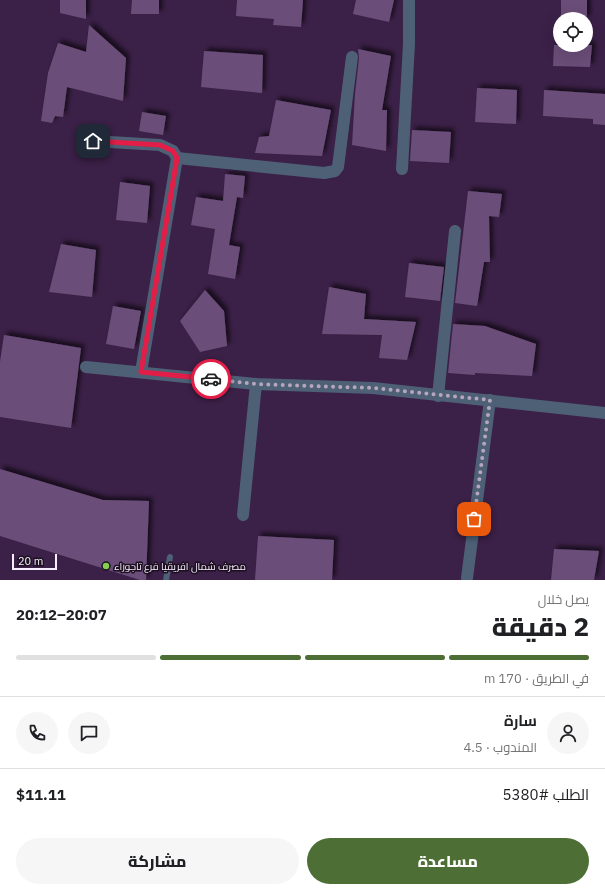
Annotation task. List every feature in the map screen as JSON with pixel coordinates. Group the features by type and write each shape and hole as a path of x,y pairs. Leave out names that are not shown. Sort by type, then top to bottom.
{"street":[{"path":"402,169 409,44 409,0"},
{"path":"177,158 324,173 335,171 338,163 352,57"},
{"path":"93,141 160,145 173,151 177,158 141,372"},
{"path":"438,396 455,231"},
{"path":"86,367 256,384 373,388 605,413"},
{"path":"243,515 256,384"},
{"path":"467,578 490,400"}],"lane":[{"path":"166,580 170,557"}],"building":[{"path":"60,0 86,0 86,19 60,13"},
{"path":"132,0 159,0 159,14 131,14"},
{"path":"237,0 303,0 301,27 273,25 274,19 236,16"},
{"path":"356,0 394,0 389,22 353,14"},
{"path":"561,0 587,0 587,12 561,12"},
{"path":"89,25 126,58 123,101 67,87 63,117 55,116 52,123 41,121 48,73 58,43 86,52"},
{"path":"358,49 391,56 382,110 387,110 386,151 352,145 359,58"},
{"path":"204,51 263,55 262,93 201,87"},
{"path":"554,52 591,52 590,67 553,66"},
{"path":"477,88 517,90 516,124 475,122"},
{"path":"544,90 605,94 605,125 593,124 593,119 543,116"},
{"path":"276,100 331,110 322,156 255,153 259,137 269,136"},
{"path":"142,112 166,116 163,135 139,131"},
{"path":"412,130 451,132 449,163 410,161"},
{"path":"225,174 245,176 243,198 237,197 229,245 240,247 235,279 208,274 215,229 191,225 196,197 223,201"},
{"path":"120,182 150,186 147,223 116,220"},
{"path":"468,191 502,194 499,217 489,216 490,262 484,262 477,306 455,303"},
{"path":"61,244 96,250 92,297 49,292"},
{"path":"409,263 444,267 440,301 405,297"},
{"path":"329,287 366,294 364,319 416,322 407,360 379,358 382,335 322,334"},
{"path":"205,290 224,311 227,346 200,352 180,321"},
{"path":"113,306 141,311 134,349 106,344"},
{"path":"453,324 485,326 536,344 532,376 448,373"},
{"path":"4,335 81,348 71,428 0,417 0,362"},
{"path":"0,469 103,500 149,501 146,580 140,580 0,536"},
{"path":"258,536 334,540 332,580 255,580"},
{"path":"554,549 599,551 594,580 551,580"}],"way so far":[{"path":"211,379 256,384 373,388 438,396 490,400 474,519"}],"place":[{"name":"مصرف شمال افريقيا فرع تاجوراء","path":"106,566"}],"route":[{"path":"93,141 160,145 173,151 177,158 141,372 211,379"}]}
